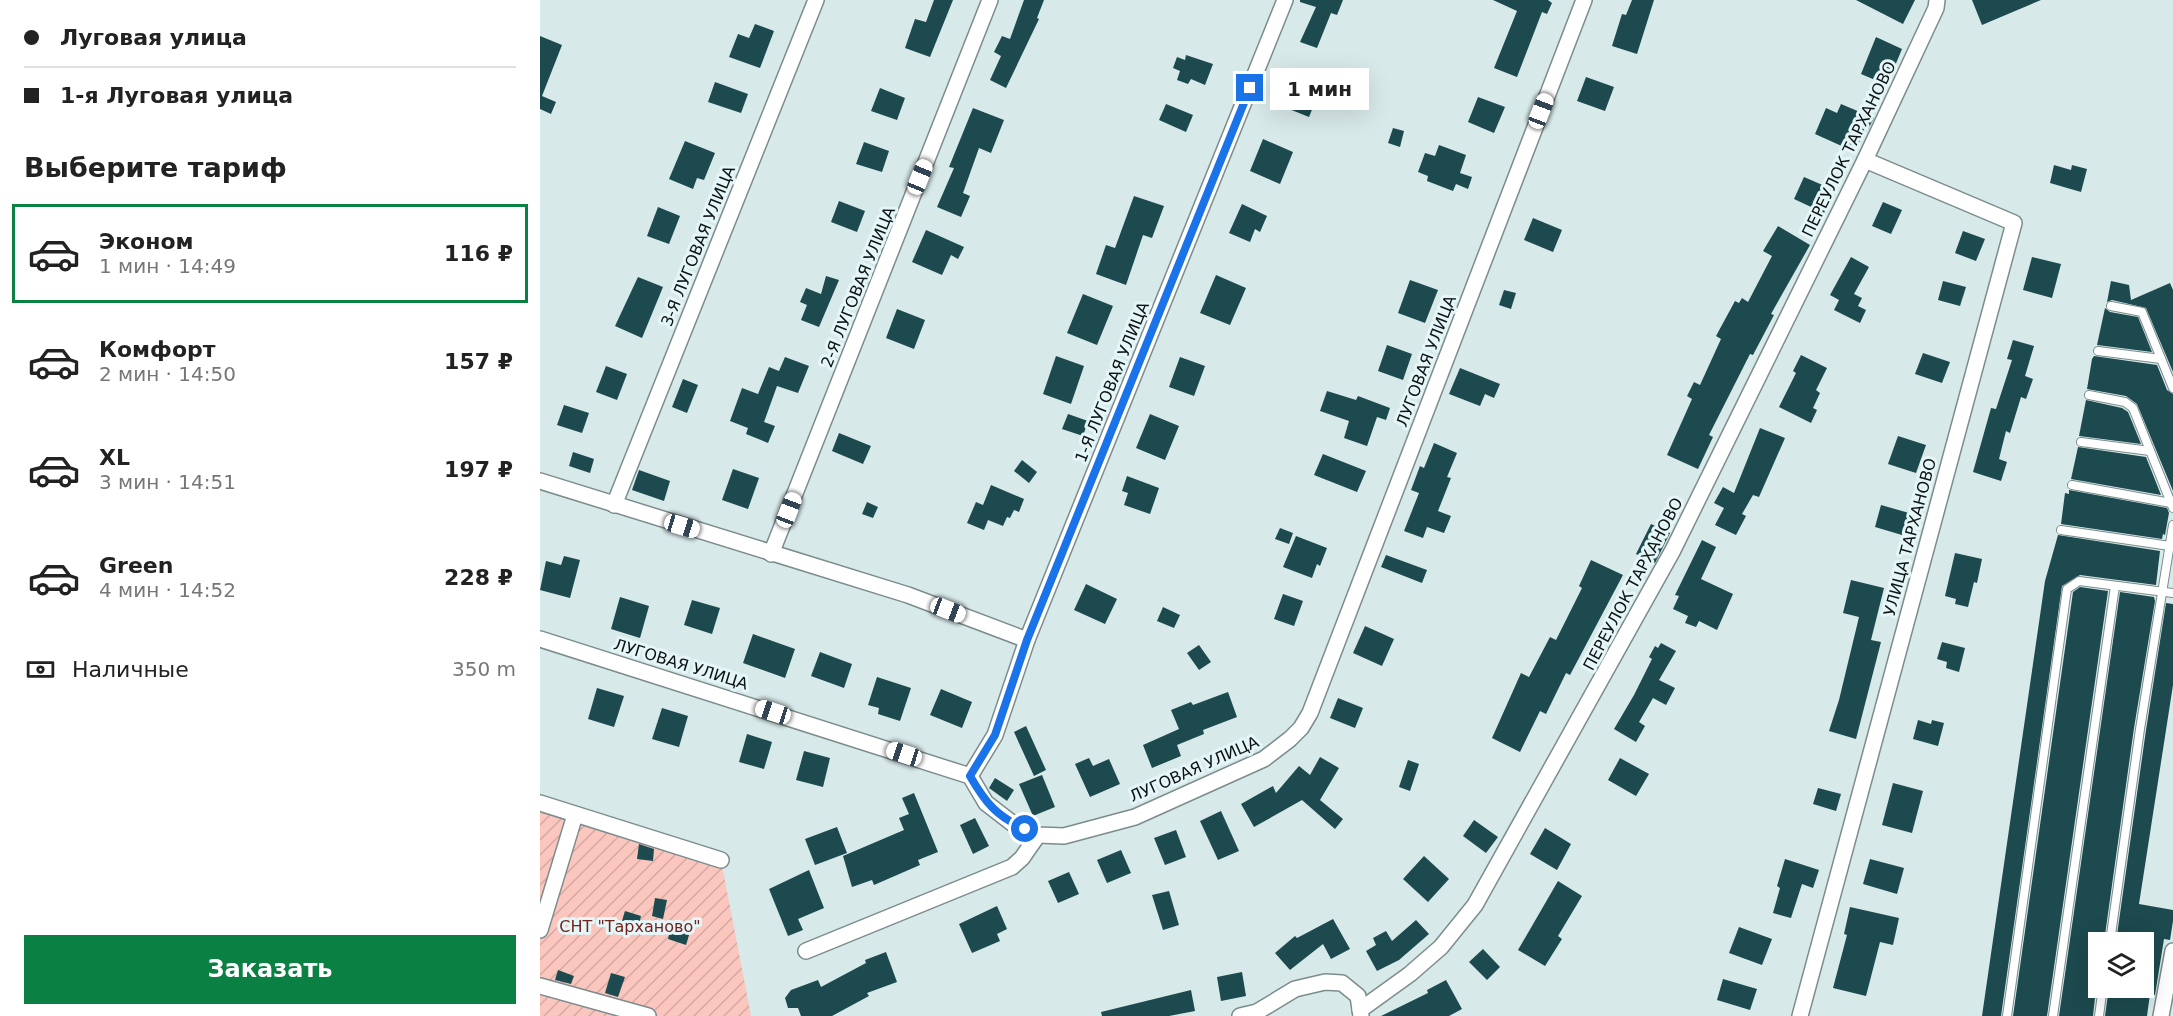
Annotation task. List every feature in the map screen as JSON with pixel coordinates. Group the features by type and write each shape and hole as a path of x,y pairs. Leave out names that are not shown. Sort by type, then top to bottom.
{"street":[{"name":"3-Я ЛУГОВАЯ УЛИЦА","path":"614,505 816,0"},
{"name":"2-Я ЛУГОВАЯ УЛИЦА","path":"771,554 990,0"},
{"name":"1-Я ЛУГОВАЯ УЛИЦА","path":"970,776 995,735 1027,640 1285,0"},
{"name":"ЛУГОВАЯ УЛИЦА","path":"540,639 970,776 986,803 1012,824 1038,835 1064,836 1135,817 1264,759 1279,750 1301,728 1314,702 1584,0"},
{"name":"ПЕРЕУЛОК ТАРХАНОВО","path":"1240,1016 1257,1012 1295,989 1325,982 1342,983 1358,996 1361,1013 1441,947 1475,905 1673,550 1865,160 1936,8 1937,0"},
{"name":"УЛИЦА ТАРХАНОВО","path":"1800,1016 2014,223 1865,160"},
{"path":"540,481 908,595 1027,640"},
{"path":"540,803 721,860"},
{"path":"540,930 575,814"},
{"path":"806,951 1012,867 1022,858 1038,835"},
{"path":"2162,1016 2173,951"},
{"path":"540,986 648,1016"}],"lane":[{"path":"2111,306 2142,312 2173,388"},
{"path":"2098,351 2161,359"},
{"path":"2089,395 2125,402 2133,408 2172,505"},
{"path":"2081,442 2150,451"},
{"path":"2072,485 2172,505"},
{"path":"2111,932 2173,525"},
{"path":"2061,530 2170,546"},
{"path":"2007,1016 2067,589 2079,581 2173,593"},
{"path":"2054,1016 2115,586"},
{"path":"2099,1016 2101,998"}],"green space":[{"name":"СНТ \"Тарханово\"","path":"540,804 721,860 751,1016 540,1016"}],"building":[{"path":"934,0 953,0 930,57 905,48 915,19 926,22"},
{"path":"1024,0 1044,0 1037,18 1039,19 1006,88 990,80 1001,56 994,52 1002,36 1010,39"},
{"path":"1300,0 1343,0 1337,15 1331,13 1317,48 1300,42 1316,7 1300,2"},
{"path":"1493,0 1548,0 1552,3 1547,14 1542,12 1517,77 1494,68 1517,11"},
{"path":"1632,0 1654,0 1637,54 1612,46 1622,14 1626,15"},
{"path":"1856,0 1915,0 1903,24"},
{"path":"1972,0 2041,0 1982,25"},
{"path":"755,24 774,31 760,68 729,57 738,34 749,38"},
{"path":"540,36 562,45 542,96 556,102 551,114 540,109"},
{"path":"1876,37 1902,49 1887,85 1861,74"},
{"path":"1186,55 1213,64 1205,85 1191,79 1188,84 1177,80 1180,71 1173,68 1177,57 1185,60"},
{"path":"1297,75 1322,85 1309,117 1284,107"},
{"path":"1586,77 1614,87 1605,111 1577,101"},
{"path":"715,82 748,94 741,113 708,102"},
{"path":"880,88 905,98 897,120 871,111"},
{"path":"1478,97 1505,107 1494,133 1468,122"},
{"path":"1166,104 1193,115 1186,132 1159,120"},
{"path":"1841,104 1874,118 1868,129 1865,128 1855,152 1815,134 1826,108 1837,113"},
{"path":"973,108 1004,120 991,153 979,148 963,193 970,196 961,217 937,207 954,168 949,167"},
{"path":"1393,128 1404,131 1400,147 1388,143"},
{"path":"1263,139 1293,152 1280,184 1250,171"},
{"path":"685,141 715,153 704,180 697,178 693,189 669,179"},
{"path":"864,142 889,151 882,172 856,164"},
{"path":"1439,145 1466,155 1460,173 1472,177 1468,189 1456,184 1453,191 1427,181 1428,176 1418,172 1425,153 1435,156"},
{"path":"2054,165 2071,170 2072,165 2087,169 2081,192 2050,183"},
{"path":"1804,177 1834,190 1824,213 1794,199"},
{"path":"1134,196 1164,206 1152,238 1143,235 1126,285 1096,274 1106,245 1115,248"},
{"path":"839,201 865,211 857,232 831,222"},
{"path":"1883,202 1902,210 1891,234 1872,226"},
{"path":"1242,204 1267,216 1260,232 1255,229 1250,242 1229,233"},
{"path":"658,207 680,216 669,244 647,236"},
{"path":"1533,218 1562,230 1553,252 1524,240"},
{"path":"1778,226 1810,245 1771,314 1774,315 1753,355 1750,354 1709,435 1713,437 1698,469 1667,455 1692,399 1687,396 1694,382 1700,385 1721,339 1716,336 1735,301 1739,303 1742,298 1748,302 1772,256 1763,251"},
{"path":"926,230 964,247 958,259 951,255 942,275 912,262"},
{"path":"1963,231 1985,239 1976,261 1955,253"},
{"path":"1851,257 1869,267 1854,294 1862,298 1858,306 1866,310 1860,323 1834,310 1839,300 1830,295"},
{"path":"2032,257 2061,264 2052,298 2023,290"},
{"path":"1216,275 1246,288 1230,325 1200,313"},
{"path":"826,276 839,280 819,327 801,320 807,305 800,302 806,288 821,294"},
{"path":"638,277 663,287 642,338 615,326"},
{"path":"1410,280 1438,290 1425,323 1398,313"},
{"path":"1943,281 1966,287 1960,306 1938,300"},
{"path":"2111,281 2129,285 2131,300 2170,283 2173,290 2173,372 2146,308 2112,300 2107,302"},
{"path":"1504,290 1516,293 1511,309 1499,305"},
{"path":"1083,294 1113,306 1097,345 1067,333"},
{"path":"2105,308 2110,312 2138,317 2152,352 2097,345"},
{"path":"897,309 925,320 914,349 886,338"},
{"path":"2013,340 2034,346 2025,376 2033,379 2026,399 2021,397 2010,433 2006,431 1999,459 2007,462 2001,481 1973,472 1991,408 1996,409 2012,360 2007,359"},
{"path":"1387,345 1412,354 1403,380 1378,371"},
{"path":"1923,353 1950,362 1942,383 1915,374"},
{"path":"1801,355 1827,368 1816,390 1820,393 1813,408 1817,410 1811,423 1779,407 1796,373 1793,371"},
{"path":"1056,356 1084,366 1071,404 1043,394"},
{"path":"2094,356 2157,365 2167,390 2173,394 2173,491 2137,404 2126,396 2087,389"},
{"path":"785,357 809,366 798,393 777,386 764,422 775,426 768,443 746,434 748,428 730,421 742,388 758,394 769,367 779,371"},
{"path":"1180,357 1205,366 1194,396 1169,387"},
{"path":"606,366 627,374 617,400 596,392"},
{"path":"1460,368 1500,384 1494,398 1485,394 1480,406 1449,394"},
{"path":"683,379 698,385 687,413 672,407"},
{"path":"1327,391 1356,400 1358,396 1390,408 1386,420 1377,417 1367,446 1344,438 1349,421 1320,411"},
{"path":"2086,400 2122,408 2128,412 2141,444 2079,436"},
{"path":"564,405 589,413 582,433 557,425"},
{"path":"1068,414 1088,421 1083,436 1062,429"},
{"path":"1150,414 1179,426 1165,460 1136,448"},
{"path":"1760,428 1785,438 1759,497 1753,495 1742,514 1746,516 1736,535 1715,525 1724,508 1714,503 1723,487 1734,493"},
{"path":"839,433 871,446 863,464 832,451"},
{"path":"1898,436 1926,445 1916,473 1888,464"},
{"path":"1434,443 1457,453 1447,477 1451,478 1438,511 1451,516 1444,533 1427,527 1423,538 1404,531 1419,493 1411,490 1420,466 1424,468"},
{"path":"2078,447 2146,457 2161,495 2071,479"},
{"path":"573,452 594,459 590,473 569,466"},
{"path":"1323,454 1366,471 1357,492 1314,475"},
{"path":"1022,460 1037,472 1029,483 1014,471"},
{"path":"733,469 759,478 748,509 722,500"},
{"path":"639,470 670,481 664,501 632,490"},
{"path":"1127,476 1159,488 1150,514 1124,505 1128,493 1122,491"},
{"path":"991,485 1024,499 1019,512 1014,510 1010,518 1007,517 1003,526 988,520 984,530 967,523 976,502 983,505"},
{"path":"2069,490 2167,508 2169,513 2165,535 2163,534 2162,539 2061,524 2065,493 2069,494"},
{"path":"867,502 878,507 873,518 862,514"},
{"path":"1881,505 1909,513 1902,535 1875,527"},
{"path":"1651,524 1670,533 1655,563 1636,554"},
{"path":"1280,528 1293,533 1289,544 1275,539"},
{"path":"2058,535 2160,551 2156,585 2080,575 2062,586 2001,1016 1982,1016 2045,581"},
{"path":"1296,536 1327,548 1312,578 1283,567"},
{"path":"1702,540 1716,547 1701,579 1733,594 1717,630 1699,621 1696,627 1685,623 1688,616 1673,609 1679,596 1675,595"},
{"path":"1955,553 1982,559 1977,583 1974,582 1968,607 1955,604 1956,599 1945,596"},
{"path":"1386,555 1427,570 1422,583 1381,567"},
{"path":"564,556 580,560 570,598 540,590 546,561 561,565"},
{"path":"1591,560 1623,575 1570,675 1566,673 1546,714 1540,711 1520,752 1492,738 1521,673 1529,677 1550,637 1556,640 1582,588 1579,586"},
{"path":"1851,580 1884,588 1871,640 1881,642 1856,739 1829,731 1859,617 1843,613"},
{"path":"1086,584 1117,599 1105,624 1074,610"},
{"path":"2080,587 2108,591 2047,1016 2013,1016 2073,592"},
{"path":"2120,592 2154,597 2105,932 2088,932 2088,998 2095,998 2093,1016 2059,1016"},
{"path":"1283,594 1303,601 1294,626 1274,619"},
{"path":"620,597 649,606 640,638 611,629"},
{"path":"692,600 720,608 712,634 684,625"},
{"path":"2166,603 2173,604 2173,685 2139,904 2173,910 2170,940 2164,939 2155,995 2154,932 2117,932"},
{"path":"1163,607 1180,615 1174,628 1157,621"},
{"path":"1365,626 1394,639 1382,666 1353,653"},
{"path":"753,634 795,649 785,678 743,663"},
{"path":"1942,642 1965,648 1959,672 1946,668 1947,662 1937,659"},
{"path":"1661,643 1676,651 1659,680 1675,688 1666,705 1653,698 1639,722 1645,726 1636,742 1614,729 1652,659 1649,657 1655,646 1658,648"},
{"path":"1199,645 1211,662 1199,670 1187,653"},
{"path":"820,652 852,664 844,688 811,676"},
{"path":"877,677 911,688 900,721 878,714 879,708 868,705"},
{"path":"597,688 624,696 614,727 588,719"},
{"path":"941,689 972,702 962,728 930,715"},
{"path":"1228,692 1237,717 1203,730 1204,734 1177,745 1181,756 1152,768 1143,745 1179,729 1171,710 1191,702 1193,705"},
{"path":"1338,698 1363,708 1355,728 1330,718"},
{"path":"662,708 688,716 679,747 652,739"},
{"path":"1918,720 1931,724 1932,720 1944,723 1938,746 1913,739"},
{"path":"1026,726 1046,770 1034,776 1014,732"},
{"path":"747,734 772,742 764,769 739,762"},
{"path":"804,751 830,758 823,787 796,780"},
{"path":"1320,757 1339,768 1320,800 1343,819 1335,829 1302,800 1254,827 1241,804 1273,786 1276,793 1299,766 1310,775"},
{"path":"1089,758 1093,766 1109,759 1120,784 1090,797 1075,764"},
{"path":"1620,758 1649,774 1636,796 1608,780"},
{"path":"1408,760 1419,764 1410,791 1399,787"},
{"path":"1042,775 1055,807 1033,816 1019,784"},
{"path":"995,778 1014,790 1007,801 989,788"},
{"path":"1893,783 1923,791 1912,833 1882,825"},
{"path":"1818,788 1841,794 1836,811 1813,804"},
{"path":"914,793 938,852 918,860 920,865 874,885 872,880 852,887 843,856 904,830 899,818 909,814 902,798"},
{"path":"1221,811 1239,851 1218,860 1200,821"},
{"path":"975,818 989,846 973,854 960,825"},
{"path":"1474,820 1498,837 1486,853 1463,836"},
{"path":"837,827 847,853 815,865 805,839"},
{"path":"1545,828 1571,844 1557,870 1530,854"},
{"path":"1176,830 1186,857 1165,865 1154,838"},
{"path":"639,844 654,849 653,861 637,859"},
{"path":"1121,850 1131,873 1107,883 1097,860"},
{"path":"1424,856 1449,879 1428,902 1403,879"},
{"path":"1785,859 1819,870 1813,888 1802,884 1791,918 1773,913 1780,888 1777,886"},
{"path":"1870,859 1904,868 1897,894 1863,884"},
{"path":"809,870 824,908 798,919 803,930 788,936 769,889"},
{"path":"1069,872 1079,894 1058,903 1048,881"},
{"path":"1558,881 1582,896 1558,936 1562,939 1545,966 1518,950"},
{"path":"1169,891 1179,925 1163,930 1152,895"},
{"path":"655,898 667,900 663,919 652,916"},
{"path":"997,906 1007,929 997,934 1000,941 972,953 959,924"},
{"path":"1850,907 1899,918 1893,945 1880,942 1866,996 1833,988 1847,935 1844,934"},
{"path":"625,911 641,916 638,928 621,924"},
{"path":"1333,919 1350,949 1331,959 1323,944 1290,970 1275,953 1295,936 1297,938"},
{"path":"1416,920 1429,934 1399,960 1377,971 1366,951 1376,945 1373,938 1386,931 1392,941"},
{"path":"671,927 690,932 686,945 668,939"},
{"path":"1739,927 1772,939 1762,965 1729,953"},
{"path":"1483,949 1500,967 1487,980 1469,962"},
{"path":"886,952 897,982 867,993 869,996 832,1016 801,1016 798,1008 788,1008 785,998 791,990 818,980 821,987 866,963 865,960"},
{"path":"558,970 574,976 571,984 555,980"},
{"path":"1242,972 1246,996 1221,1001 1217,977"},
{"path":"611,973 625,977 618,997 605,993"},
{"path":"1723,979 1757,989 1750,1010 1717,1000"},
{"path":"1446,980 1462,1009 1449,1016 1381,1016 1428,993 1427,990"},
{"path":"1191,990 1195,1011 1169,1016 1102,1016 1101,1012"},
{"path":"2107,998 2149,998 2147,1016 2105,1016"}],"route":[{"path":"1025,829 1012,824 986,803 970,776 995,735 1027,640 1250,88"}]}
